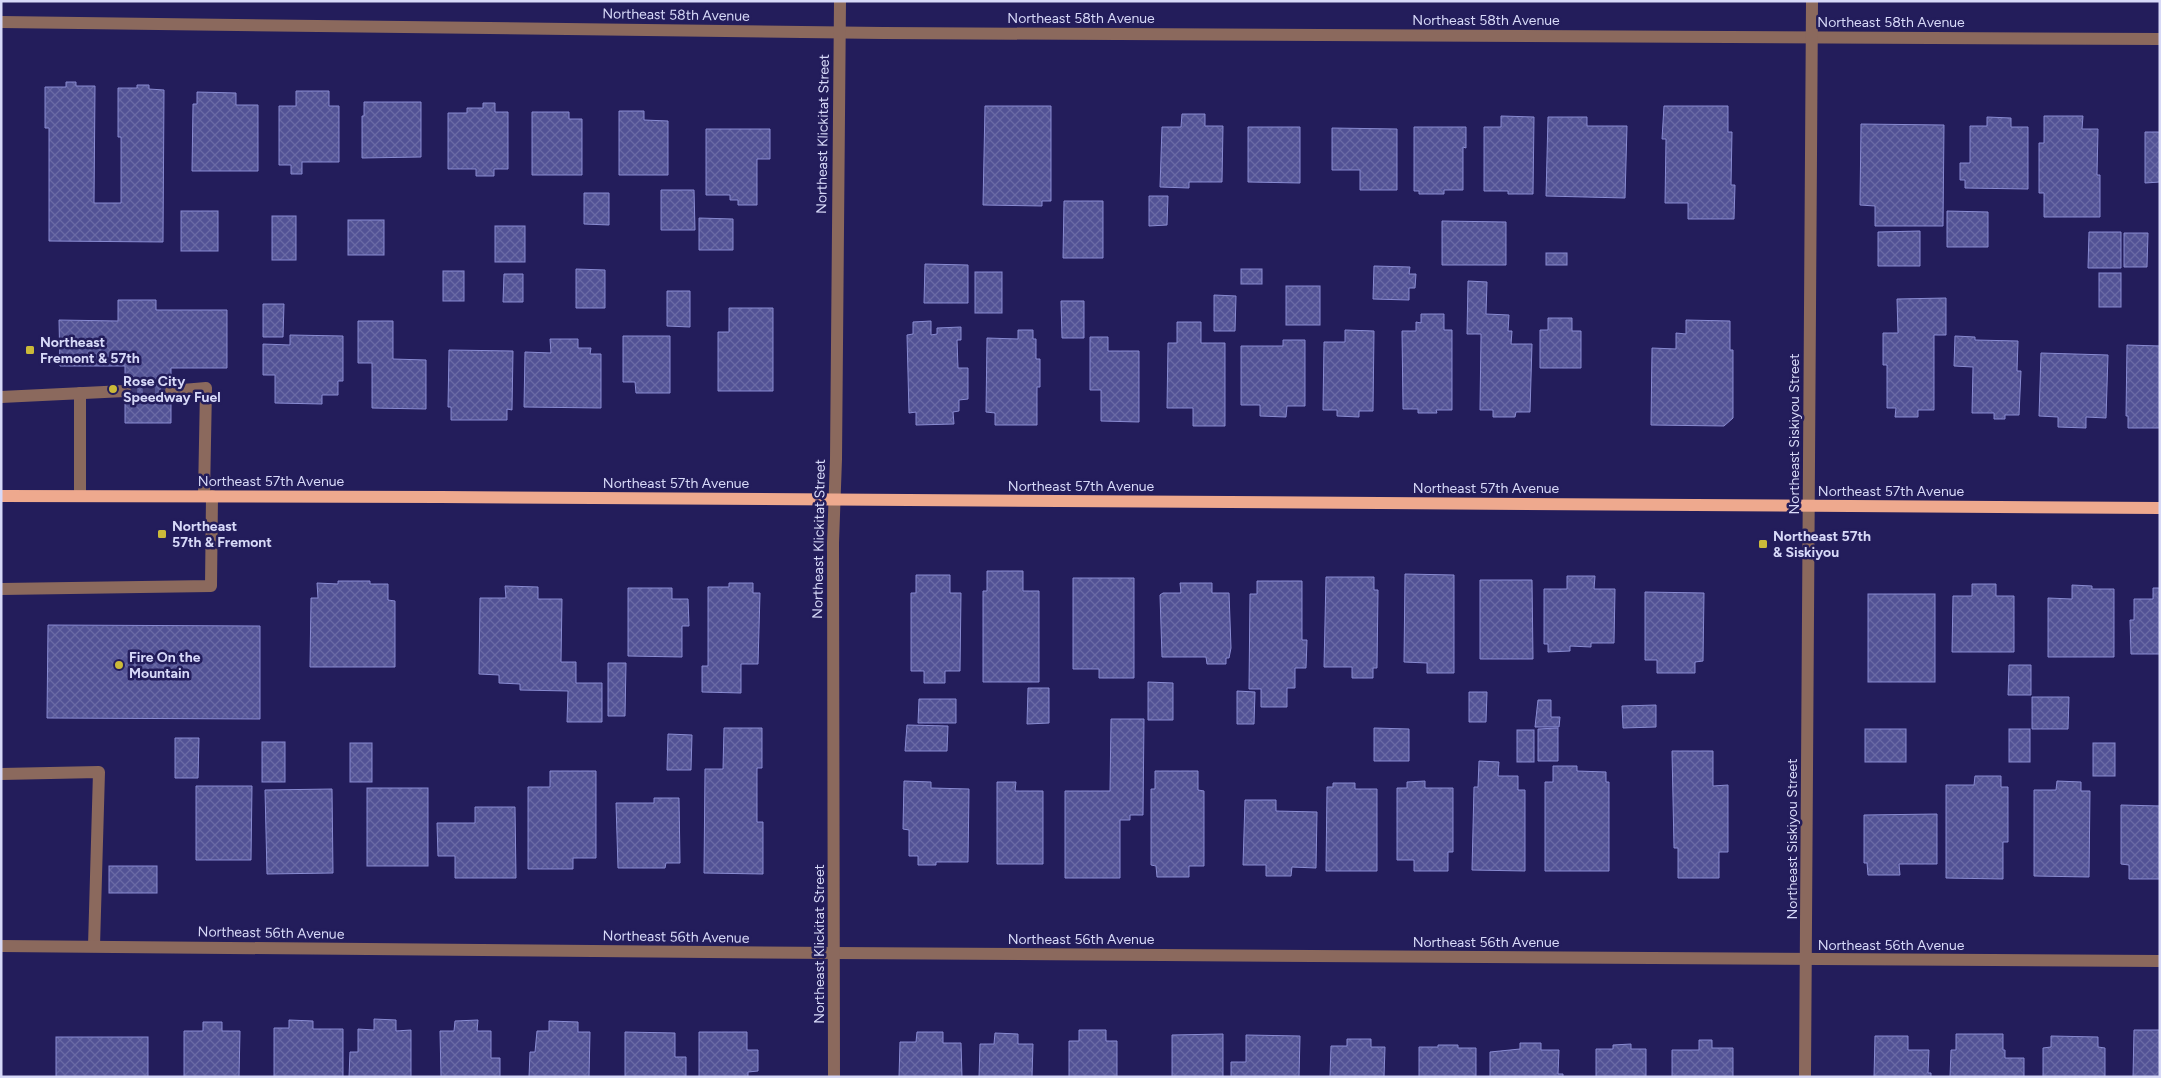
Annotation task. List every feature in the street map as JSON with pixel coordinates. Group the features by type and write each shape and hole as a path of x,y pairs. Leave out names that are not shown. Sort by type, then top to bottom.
{"main road":[{"name":"Northeast 57th Avenue","path":"1,496 2160,508"}],"street":[{"name":"Northeast Klickitat Street","path":"834,1077 834,500 840,1"},
{"name":"Northeast Siskiyou Street","path":"1805,1077 1812,1"},
{"name":"Northeast 58th Avenue","path":"1,22 840,32 2160,39"},
{"path":"1,589 211,586 206,388 172,392"},
{"path":"1,396 125,392"},
{"path":"80,393 80,495"},
{"path":"1,774 99,772 94,946"},
{"name":"Northeast 56th Avenue","path":"1,946 2160,961"}],"building":[{"path":"66,82 76,82 76,86 95,86 94,203 121,203 121,137 118,137 118,88 137,88 137,85 149,85 149,89 164,90 163,242 49,241 49,128 45,128 45,87 66,87"},
{"path":"296,91 329,91 329,106 339,106 339,162 302,162 302,174 291,174 291,165 279,165 279,106 296,106"},
{"path":"197,92 236,93 236,105 258,105 258,171 192,171 193,104 197,104"},
{"path":"364,102 421,102 421,157 362,158"},
{"path":"483,103 495,103 495,112 508,112 508,169 494,169 494,176 476,176 476,169 448,169 448,113 467,113 467,108 483,108"},
{"path":"985,106 1051,106 1051,201 1042,201 1042,206 983,205"},
{"path":"1664,106 1728,106 1728,132 1732,132 1731,185 1735,185 1734,219 1688,219 1688,203 1665,203 1666,139 1662,139"},
{"path":"619,111 644,111 644,120 668,121 668,175 619,175"},
{"path":"532,112 569,112 569,119 582,119 582,175 532,175"},
{"path":"1182,114 1205,114 1205,126 1223,126 1222,182 1189,182 1189,188 1160,187 1162,127 1181,127"},
{"path":"1501,116 1534,117 1533,194 1508,194 1508,191 1484,191 1484,127 1501,127"},
{"path":"2044,116 2083,116 2082,129 2098,129 2097,175 2100,175 2100,217 2044,217 2044,193 2039,193 2039,143 2044,143"},
{"path":"1548,117 1587,117 1587,126 1627,126 1625,198 1546,196"},
{"path":"1987,117 2011,118 2011,127 2028,127 2028,189 1965,188 1965,180 1960,180 1960,163 1970,163 1970,126 1987,126"},
{"path":"1861,124 1944,125 1943,226 1875,226 1875,206 1860,205"},
{"path":"1248,127 1300,127 1300,183 1248,182"},
{"path":"1414,127 1466,127 1466,148 1463,147 1463,190 1444,190 1444,194 1419,194 1419,191 1414,191"},
{"path":"1332,128 1397,129 1397,190 1360,190 1360,170 1332,170"},
{"path":"706,129 770,129 770,159 757,159 757,205 738,205 738,200 730,200 730,195 706,195"},
{"path":"2145,132 2160,132 2160,182 2145,183"},
{"path":"661,190 694,190 695,230 661,230"},
{"path":"584,193 609,193 609,225 584,224"},
{"path":"1149,196 1168,196 1167,225 1149,226"},
{"path":"1064,201 1103,201 1103,258 1063,258"},
{"path":"181,211 218,211 218,251 181,251"},
{"path":"1947,211 1988,212 1988,247 1947,247"},
{"path":"272,216 296,216 296,260 272,260"},
{"path":"699,218 733,219 733,250 699,250"},
{"path":"348,220 384,220 384,255 348,255"},
{"path":"1442,221 1506,222 1506,265 1442,265"},
{"path":"495,226 525,226 525,262 495,262"},
{"path":"1920,231 1920,266 1878,266 1878,232"},
{"path":"2089,232 2121,232 2121,268 2088,268"},
{"path":"2124,233 2148,233 2147,267 2124,267"},
{"path":"1546,253 1567,253 1567,265 1546,265"},
{"path":"925,264 968,265 968,303 924,303"},
{"path":"1374,266 1410,267 1409,274 1416,274 1415,288 1409,288 1409,300 1373,299"},
{"path":"576,269 605,270 605,308 576,308"},
{"path":"1241,269 1262,269 1262,284 1241,284"},
{"path":"443,271 464,271 464,301 443,301"},
{"path":"975,272 1002,272 1002,313 975,313"},
{"path":"2099,273 2121,273 2121,307 2099,307"},
{"path":"504,274 523,274 523,302 503,302"},
{"path":"1468,281 1487,282 1486,314 1509,315 1508,331 1512,331 1511,344 1532,344 1530,412 1516,412 1515,417 1493,417 1493,410 1480,410 1481,334 1467,334"},
{"path":"1286,286 1320,286 1320,325 1286,325"},
{"path":"667,291 690,291 690,327 667,326"},
{"path":"1214,295 1236,296 1235,331 1214,331"},
{"path":"1946,298 1946,335 1934,335 1934,410 1918,410 1918,417 1895,417 1896,408 1887,408 1887,365 1883,365 1883,333 1898,333 1897,299"},
{"path":"118,300 156,300 156,310 227,310 227,368 171,368 171,423 125,423 125,366 60,366 59,320 118,321"},
{"path":"1061,301 1084,301 1084,338 1062,338"},
{"path":"263,304 284,304 283,337 263,337"},
{"path":"729,308 773,308 773,391 718,391 718,332 729,332"},
{"path":"1421,314 1444,314 1444,330 1452,330 1452,410 1436,410 1437,413 1418,413 1418,409 1403,409 1402,331 1416,331 1416,322 1421,323"},
{"path":"1548,318 1572,318 1572,331 1581,331 1581,368 1540,368 1540,330 1548,330"},
{"path":"1686,320 1730,321 1730,350 1733,350 1733,418 1724,426 1651,425 1652,348 1676,349 1676,333 1686,334"},
{"path":"358,321 393,321 393,359 426,360 426,409 372,408 372,363 358,363"},
{"path":"931,321 931,335 937,334 937,328 961,327 961,340 957,340 958,368 968,368 968,399 959,400 959,411 953,412 954,424 916,425 916,412 909,413 907,335 913,334 913,322"},
{"path":"1177,322 1201,322 1201,343 1225,343 1225,426 1193,426 1193,408 1167,408 1168,343 1177,343"},
{"path":"1018,330 1033,330 1033,339 1036,339 1036,359 1040,359 1040,387 1037,387 1037,425 995,425 995,413 986,412 987,338 1018,339"},
{"path":"1345,330 1374,331 1373,411 1359,411 1359,417 1337,416 1337,410 1323,410 1324,342 1345,342"},
{"path":"290,335 343,336 343,381 338,381 338,395 322,395 322,404 275,403 275,375 263,375 263,344 290,345"},
{"path":"623,336 670,336 670,393 636,393 635,382 623,382"},
{"path":"1955,336 1975,337 1975,340 2018,341 2017,371 2021,371 2019,415 2005,415 2005,419 1994,419 1994,413 1972,413 1973,367 1954,366"},
{"path":"1090,337 1108,337 1108,351 1139,351 1139,422 1101,421 1101,390 1090,390"},
{"path":"550,339 578,339 578,348 591,348 590,354 601,354 601,408 524,407 525,352 551,353"},
{"path":"1283,340 1305,340 1305,406 1287,406 1286,417 1260,416 1260,405 1241,405 1241,346 1283,346"},
{"path":"2127,345 2160,346 2160,428 2128,428 2128,416 2126,416"},
{"path":"449,350 513,351 512,410 507,409 507,420 451,420 451,407 448,407"},
{"path":"2041,353 2108,355 2106,418 2086,417 2086,428 2058,427 2058,417 2039,416"},
{"path":"987,571 1023,571 1023,591 1039,591 1039,682 983,682 983,591 987,591"},
{"path":"1405,574 1454,575 1454,673 1427,673 1427,663 1404,662"},
{"path":"916,575 950,575 950,593 961,593 960,671 945,671 945,683 924,683 924,671 911,671 911,593 916,593"},
{"path":"1567,576 1595,576 1594,589 1615,589 1614,643 1591,643 1591,647 1570,646 1570,651 1548,652 1548,644 1544,644 1544,589 1567,589"},
{"path":"1326,577 1374,577 1374,590 1378,590 1377,668 1373,668 1373,678 1352,678 1352,667 1324,667"},
{"path":"1073,578 1134,578 1134,678 1099,678 1099,669 1073,669"},
{"path":"1480,580 1532,580 1533,659 1480,659"},
{"path":"338,581 370,581 370,584 388,584 388,600 395,601 395,667 310,667 311,598 318,598 317,583 338,584"},
{"path":"1257,581 1302,581 1302,640 1307,640 1306,668 1295,668 1295,688 1287,688 1287,707 1261,707 1261,689 1249,689 1250,594 1257,594"},
{"path":"729,583 753,583 753,593 760,593 758,664 741,664 741,693 702,692 702,666 708,666 708,587 729,587"},
{"path":"1180,583 1212,583 1212,593 1229,593 1231,648 1229,658 1226,658 1226,664 1207,664 1206,657 1162,657 1160,595 1163,593 1181,593"},
{"path":"1972,584 1996,584 1996,596 2014,596 2014,652 1952,652 1953,596 1972,596"},
{"path":"2072,585 2092,586 2092,589 2114,589 2114,657 2048,657 2048,598 2072,599"},
{"path":"505,586 538,587 538,599 562,599 561,662 576,662 576,683 602,683 602,722 567,722 568,691 520,690 520,684 499,683 499,675 479,674 480,598 506,598"},
{"path":"628,588 672,588 672,599 688,599 689,626 682,626 682,657 628,656"},
{"path":"2153,588 2160,588 2160,654 2131,654 2130,620 2134,620 2134,599 2153,599"},
{"path":"1645,592 1704,593 1703,661 1695,662 1695,673 1657,673 1657,660 1645,660"},
{"path":"1868,594 1935,594 1935,682 1868,682"},
{"path":"48,625 260,626 260,719 47,718"},
{"path":"608,663 626,663 625,716 608,716"},
{"path":"2009,665 2031,665 2031,695 2008,695"},
{"path":"1148,682 1173,683 1173,720 1148,720"},
{"path":"1028,688 1049,688 1049,723 1027,724"},
{"path":"1237,691 1255,692 1254,724 1237,724"},
{"path":"1469,692 1487,692 1486,722 1469,722"},
{"path":"2032,697 2069,697 2068,729 2032,729"},
{"path":"919,699 956,699 956,723 918,723"},
{"path":"1538,700 1551,700 1551,717 1560,717 1559,727 1535,727"},
{"path":"1656,705 1656,727 1623,728 1622,706"},
{"path":"1111,719 1144,719 1143,815 1130,815 1130,820 1120,820 1120,878 1065,878 1065,791 1110,791"},
{"path":"907,725 948,726 947,751 905,751"},
{"path":"724,728 762,728 762,768 757,768 757,822 763,822 763,874 704,873 705,769 723,769"},
{"path":"1374,728 1409,729 1409,761 1374,761"},
{"path":"1558,728 1558,761 1538,761 1538,729"},
{"path":"1865,729 1906,729 1906,762 1865,762"},
{"path":"2009,729 2030,729 2030,762 2009,762"},
{"path":"1517,730 1534,730 1534,762 1517,762"},
{"path":"668,734 692,735 691,770 667,770"},
{"path":"175,738 199,738 198,778 175,778"},
{"path":"262,742 285,742 285,782 262,782"},
{"path":"350,743 372,743 372,782 350,782"},
{"path":"2093,743 2115,743 2115,776 2093,776"},
{"path":"1672,751 1713,751 1713,786 1728,785 1728,852 1719,852 1719,878 1678,878 1678,848 1674,848"},
{"path":"1479,761 1499,762 1498,776 1518,776 1518,790 1525,790 1525,871 1472,870 1474,787 1478,787"},
{"path":"1553,766 1577,766 1577,771 1606,772 1606,782 1609,782 1609,871 1545,871 1545,782 1553,782"},
{"path":"550,771 596,771 596,858 573,858 573,869 528,869 528,787 550,787"},
{"path":"1155,771 1198,771 1198,790 1204,791 1204,866 1189,866 1189,877 1157,877 1156,866 1151,865 1151,789 1155,789"},
{"path":"1975,776 2001,776 2001,787 2008,787 2008,842 2003,842 2003,879 1946,878 1946,785 1974,785"},
{"path":"904,781 931,782 931,788 969,789 968,862 936,862 936,865 918,865 918,856 909,856 909,830 903,829"},
{"path":"1425,781 1425,788 1453,788 1453,852 1448,852 1448,871 1414,871 1414,860 1397,860 1397,788 1407,788 1407,782"},
{"path":"2057,781 2081,782 2081,791 2090,791 2089,877 2034,876 2034,790 2056,790"},
{"path":"997,782 1016,782 1015,791 1043,791 1043,864 997,864"},
{"path":"1333,783 1355,783 1355,789 1377,789 1377,871 1326,871 1327,787 1333,787"},
{"path":"196,786 252,786 251,860 196,860"},
{"path":"367,788 428,788 428,866 367,866"},
{"path":"332,789 333,873 267,874 265,790"},
{"path":"654,798 679,798 680,863 666,863 665,868 618,868 616,803 654,803"},
{"path":"1245,800 1276,800 1276,811 1317,812 1316,868 1292,867 1291,876 1266,876 1266,865 1243,865"},
{"path":"2121,805 2160,806 2160,879 2129,879 2129,865 2121,864"},
{"path":"475,807 515,807 516,878 455,878 455,856 438,856 437,823 475,823"},
{"path":"1937,814 1937,864 1899,864 1900,875 1868,875 1867,863 1864,863 1864,815"},
{"path":"109,866 157,866 157,893 109,893"},
{"path":"374,1019 396,1020 396,1031 411,1030 411,1077 349,1077 350,1052 358,1052 358,1029 374,1030"},
{"path":"289,1020 313,1021 313,1029 343,1029 343,1077 274,1077 274,1028 289,1028"},
{"path":"478,1020 477,1031 491,1031 491,1058 500,1058 500,1077 441,1077 440,1031 454,1031 455,1021"},
{"path":"549,1021 578,1022 578,1032 590,1032 589,1077 529,1077 530,1052 535,1052 537,1031 549,1031"},
{"path":"203,1022 222,1022 222,1031 240,1031 239,1077 184,1077 184,1031 203,1031"},
{"path":"1079,1030 1106,1030 1106,1041 1117,1041 1117,1077 1069,1077 1069,1041 1079,1041"},
{"path":"2134,1030 2160,1030 2160,1077 2133,1077"},
{"path":"625,1032 675,1033 675,1057 686,1057 686,1077 625,1077"},
{"path":"699,1032 747,1032 747,1050 758,1050 758,1071 748,1072 748,1077 699,1077"},
{"path":"917,1032 943,1032 943,1043 961,1043 962,1077 899,1077 900,1042 916,1042"},
{"path":"995,1033 1018,1034 1018,1044 1033,1044 1032,1077 979,1077 980,1044 994,1044"},
{"path":"1223,1034 1223,1077 1172,1077 1172,1035"},
{"path":"1956,1034 2003,1034 2005,1058 2024,1058 2024,1077 1950,1077 1951,1050 1956,1050"},
{"path":"1246,1035 1300,1036 1299,1077 1231,1077 1231,1062 1246,1062"},
{"path":"1875,1036 1908,1036 1908,1050 1929,1050 1928,1073 1931,1073 1931,1077 1874,1077"},
{"path":"2051,1036 2098,1037 2098,1047 2105,1048 2105,1077 2043,1077 2043,1048 2051,1047"},
{"path":"56,1037 148,1037 148,1077 56,1077"},
{"path":"1347,1039 1371,1039 1371,1047 1385,1047 1384,1077 1330,1077 1331,1046 1347,1046"},
{"path":"1699,1040 1712,1040 1712,1048 1733,1048 1733,1077 1672,1077 1672,1050 1699,1050"},
{"path":"1520,1043 1541,1043 1541,1050 1559,1050 1558,1074 1563,1074 1563,1077 1490,1077 1490,1052 1520,1049"},
{"path":"1631,1044 1631,1049 1646,1049 1646,1077 1596,1077 1596,1049 1613,1049 1613,1045"},
{"path":"1438,1045 1458,1045 1458,1048 1476,1048 1476,1077 1419,1077 1419,1047 1438,1047"}],"tunnel":[{"path":"125,391 171,391"}],"place":[{"name":"Northeast Fremont & 57th","path":"30,350"},
{"name":"Rose City Speedway Fuel","path":"113,389"},
{"name":"Northeast 57th & Fremont","path":"162,534"},
{"name":"Northeast 57th & Siskiyou","path":"1763,544"},
{"name":"Fire On the Mountain","path":"119,665"}]}
